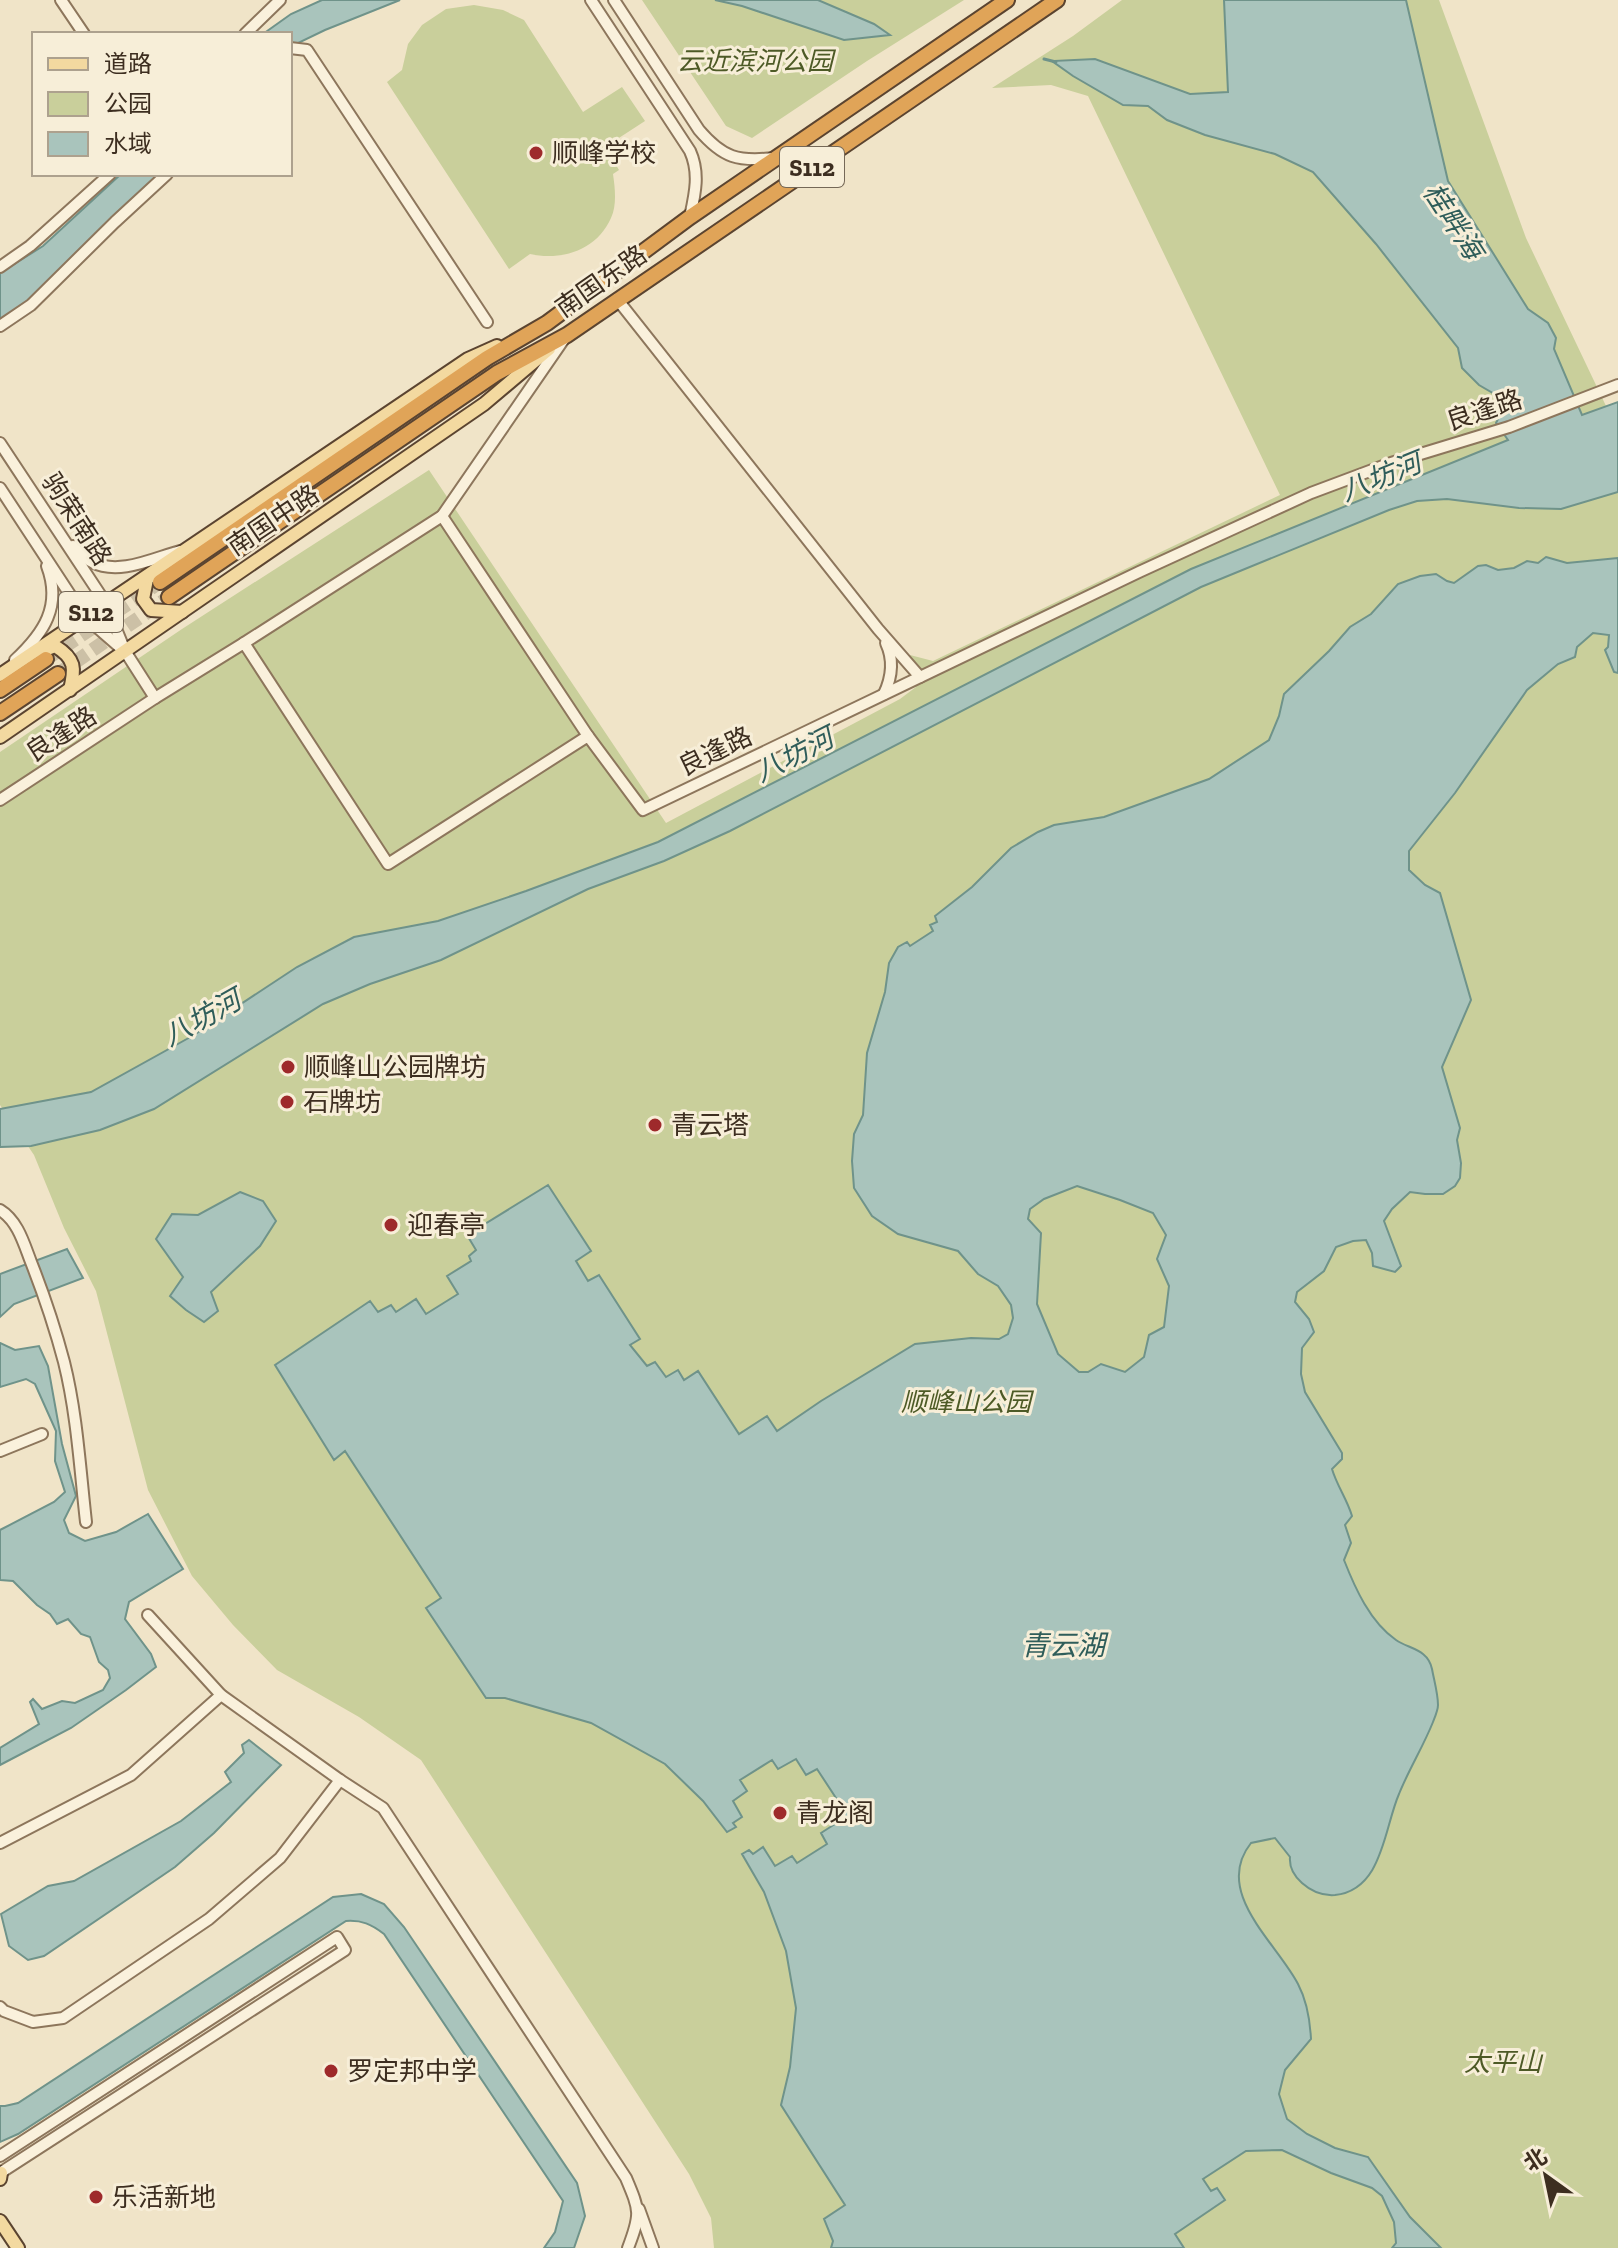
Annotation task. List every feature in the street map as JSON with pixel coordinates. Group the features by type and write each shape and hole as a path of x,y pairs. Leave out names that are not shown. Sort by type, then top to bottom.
{"highway":[{"name":"南国东路","path":"160,582 487,358 547,323 690,217 1007,0"},
{"name":"南国东路","path":"169,597 497,373 567,335 1057,0"},
{"name":"S112","path":"0,690 46,659"},
{"path":"0,713 58,674"}],"main road":[{"name":"南国中路","path":"0,675 468,359 547,323"},
{"name":"南国中路","path":"0,737 484,404 567,335"},
{"path":"162,564 147,579 143,599 151,610 182,612"},
{"path":"25,658 55,646 67,653 75,670 70,690"},
{"path":"0,2218 18,2248"}],"street":[{"path":"61,0 83,32"},
{"path":"247,32 280,0"},
{"path":"591,0 696,164 690,217"},
{"path":"614,0 710,143 724,154 739,159 780,158"},
{"path":"292,48 307,50 487,322"},
{"path":"0,267 30,246 108,176"},
{"path":"0,326 31,305 165,176"},
{"path":"617,299 878,629 920,677"},
{"path":"244,643 388,864 588,736 442,516 567,335"},
{"name":"良逢路","path":"588,736 643,810 1311,493 1391,463 1509,427 1618,385"},
{"name":"驹荣南路","path":"0,443 105,602 125,651"},
{"name":"驹荣南路","path":"0,488 84,616 125,651"},
{"name":"良逢路","path":"0,800 442,516"},
{"path":"57,530 91,562 102,565 129,566 184,550"},
{"path":"0,675 38,636 49,613 53,586 36,542"},
{"path":"878,629 891,654 890,681 884,694"},
{"path":"125,651 155,698"},
{"path":"0,1210 18,1230 45,1299 64,1364 78,1447 86,1522"},
{"path":"0,1451 42,1434"},
{"path":"148,1615 221,1695 383,1808 618,2164 639,2208 653,2248"},
{"path":"0,1843 131,1775 221,1695"},
{"path":"0,2007 33,2022 63,2018 209,1919 269,1868 340,1780"},
{"path":"0,2175 345,1950 337,1937 1,2154"},
{"path":"628,2248 639,2208"}],"green space":[{"name":"云近滨河公园","path":"642,0 964,0 752,138 726,126"},
{"name":"顺峰山公园","path":"1122,0 1439,0 1526,238 1606,406 1618,402 1618,2248 714,2248 711,2218 689,2174 421,1760 359,1717 277,1670 233,1625 192,1576 148,1490 96,1291 64,1228 34,1155 0,1105 0,752 182,629 429,470 666,823 900,699 916,687 910,655 933,661 1280,495 1088,96 1051,85 992,88"},
{"path":"474,5 503,10 524,20 583,112 622,87 645,121 605,147 619,170 613,174 613,213 597,238 577,251 554,256 530,254 509,269 387,82 402,70 408,44 422,25 446,9"}],"water":[{"path":"322,0 400,0 292,46 292,32 266,32 291,14"},
{"path":"715,0 818,0 874,24 890,35 844,40"},
{"name":"桂畔海","path":"1224,0 1406,0 1448,181 1528,309 1548,323 1556,338 1554,349 1582,415 1618,402 1618,492 1561,509 1519,508 1447,499 1417,501 1389,510 1201,587 730,831 664,861 588,889 441,960 323,1004 154,1109 100,1130 31,1146 0,1147 0,1109 91,1092 194,1035 297,967 354,937 438,921 658,842 1191,569 1508,440 1496,423 1503,409 1496,395 1479,385 1462,368 1458,348 1376,244 1313,172 1275,154 1205,135 1167,120 1148,106 1123,105 1052,61 1095,59 1190,94 1228,92"},
{"path":"119,176 160,176 36,298 0,320 0,273 43,246"},
{"name":"青云湖","path":"1546,557 1567,563 1618,558 1618,673 1614,672 1605,650 1609,635 1593,633 1577,647 1575,657 1558,664 1527,690 1455,793 1409,851 1409,870 1425,885 1440,893 1471,1000 1442,1067 1460,1128 1457,1140 1460,1178 1443,1194 1410,1192 1392,1209 1384,1221 1401,1266 1395,1272 1373,1266 1372,1253 1366,1240 1353,1241 1336,1247 1324,1271 1297,1292 1295,1302 1309,1319 1314,1332 1302,1348 1301,1374 1305,1392 1342,1453 1342,1459 1332,1469 1352,1516 1345,1525 1351,1543 1344,1560 1358,1593 1378,1624 1396,1640 1427,1657 1437,1692 1438,1709 1399,1794 1379,1855 1363,1882 1351,1891 1335,1895 1313,1891 1294,1875 1290,1857 1275,1838 1251,1843 1241,1861 1239,1880 1252,1916 1298,1984 1308,2011 1311,2039 1285,2070 1279,2094 1287,2119 1307,2134 1335,2148 1368,2157 1410,2217 1441,2248 1392,2248 1396,2243 1394,2222 1382,2196 1372,2188 1282,2150 1246,2151 1203,2179 1211,2191 1217,2188 1225,2200 1175,2234 1184,2248 831,2248 833,2241 824,2219 845,2205 781,2105 790,2067 796,2008 786,1951 764,1892 742,1854 749,1850 753,1854 763,1847 775,1866 792,1856 797,1863 827,1844 821,1833 838,1822 827,1805 836,1798 817,1769 806,1775 796,1759 778,1769 772,1760 740,1780 747,1791 733,1801 742,1817 733,1823 736,1827 727,1832 703,1801 665,1764 591,1723 505,1698 486,1698 426,1608 441,1598 345,1451 334,1460 275,1365 370,1301 378,1312 391,1305 396,1312 416,1299 426,1314 458,1294 447,1276 471,1261 469,1256 476,1250 467,1235 548,1185 591,1251 576,1261 588,1281 599,1275 640,1339 630,1345 647,1366 655,1362 666,1377 678,1370 684,1380 698,1371 739,1434 767,1416 777,1431 915,1344 971,1338 999,1339 1008,1334 1013,1318 1011,1305 998,1286 978,1274 958,1251 898,1234 872,1216 854,1188 854,1134 863,1115 867,1053 885,992 889,963 898,947 907,942 910,946 933,931 930,925 937,922 935,916 972,887 1011,848 1038,832 1054,825 1104,817 1209,779 1269,740 1284,694 1350,627 1371,614 1398,584 1436,574 1454,583 1478,566 1486,565 1498,570 1514,568 1527,561 1538,563","holes":["1077,1186 1153,1213 1166,1235 1157,1259 1169,1286 1164,1327 1149,1335 1144,1357 1125,1372 1101,1364 1088,1372 1079,1372 1058,1354 1037,1304 1041,1233 1028,1219 1030,1209 1044,1199"]},
{"path":"240,1192 263,1201 276,1221 260,1246 211,1292 218,1311 204,1322 170,1296 183,1277 156,1239 172,1214 198,1215"},
{"path":"67,1249 83,1278 14,1304 0,1317 0,1274"},
{"path":"0,1343 15,1350 39,1346 48,1366 62,1444 76,1496 64,1520 69,1533 85,1541 116,1532 148,1514 183,1569 129,1602 125,1619 151,1654 156,1667 71,1728 0,1765 0,1748 39,1724 30,1702 33,1699 42,1709 62,1701 75,1703 103,1690 110,1678 108,1670 99,1662 90,1637 81,1634 68,1619 57,1624 13,1581 0,1580 0,1530 54,1502 65,1492 55,1461 56,1431 35,1384 26,1379 0,1387"},
{"path":"249,1740 281,1765 214,1833 175,1867 44,1956 28,1960 9,1946 1,1914 48,1886 74,1881 181,1821 231,1782 225,1772 244,1753 242,1745"},
{"path":"361,1894 384,1904 404,1927 577,2183 585,2216 574,2248 544,2248 555,2232 563,2201 384,1934 362,1922 346,1921 18,2134 0,2142 0,2106 18,2103 333,1897"}],"waterway":[{"path":"1044,59 1056,62"}],"tunnel":[{"path":"46,659 160,582"},
{"path":"58,674 169,597"}],"place":[{"name":"顺峰学校","path":"536,153"},
{"name":"顺峰山公园牌坊","path":"288,1067"},
{"name":"石牌坊","path":"287,1102"},
{"name":"青云塔","path":"655,1125"},
{"name":"迎春亭","path":"391,1225"},
{"name":"青龙阁","path":"780,1813"},
{"name":"罗定邦中学","path":"331,2071"},
{"name":"乐活新地","path":"96,2197"}],"water label":[{"name":"八坊河","path":"1381,477"},
{"name":"八坊河","path":"794,755"},
{"name":"八坊河","path":"202,1018"}],"park label":[{"name":"太平山","path":"1503,2062"}]}
